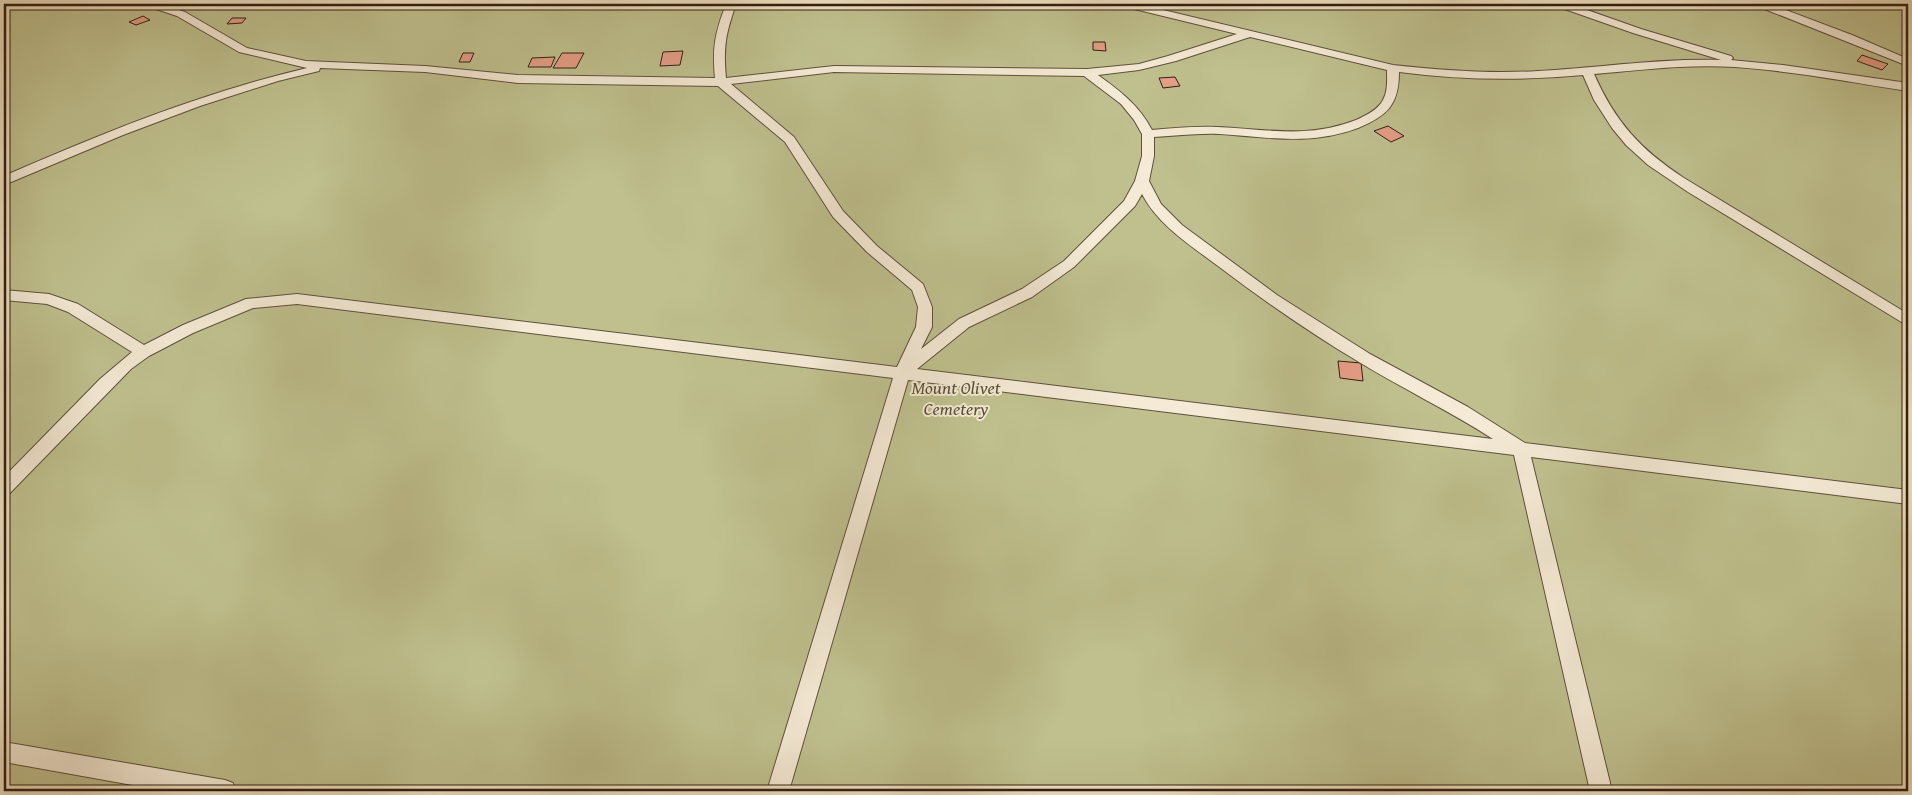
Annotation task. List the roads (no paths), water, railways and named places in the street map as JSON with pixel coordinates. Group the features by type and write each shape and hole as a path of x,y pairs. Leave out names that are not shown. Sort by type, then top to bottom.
{"lane":[{"path":"152,4 181,14 243,50 306,64 416,69 518,79 566,81 721,82 786,73 834,69 1087,73 1139,67 1172,59 1248,34"},
{"path":"731,4 721,33 718,52 721,82 790,140 838,214 872,249 918,288 925,308 924,326 902,373 778,791"},
{"path":"1126,4 1393,68 1424,72 1536,75 1659,64 1710,63 1756,66 1908,87"},
{"path":"1560,4 1637,31 1756,66"},
{"path":"1762,4 1848,37 1908,64"},
{"path":"4,181 130,128 202,101 289,74 330,65"},
{"path":"1148,134 1199,130 1292,138 1317,136 1343,130 1368,119 1386,105 1392,88 1393,68"},
{"path":"1587,71 1599,101 1614,124 1631,144 1657,165 1908,321"},
{"path":"902,373 964,323 1027,292 1069,264 1130,203 1142,181 1148,156 1148,134 1140,119 1125,101 1087,73"},
{"path":"1142,181 1155,206 1176,228 1272,299 1364,358 1462,412 1521,449 1601,791"},
{"path":"4,295 49,299 73,308 143,352"},
{"path":"4,488 106,383 125,365 143,352 188,329 252,303 297,299 1908,497"},
{"path":"4,752 225,791"}],"park label":[{"name":"Mount Olivet Cemetery","path":"956,397"}]}
